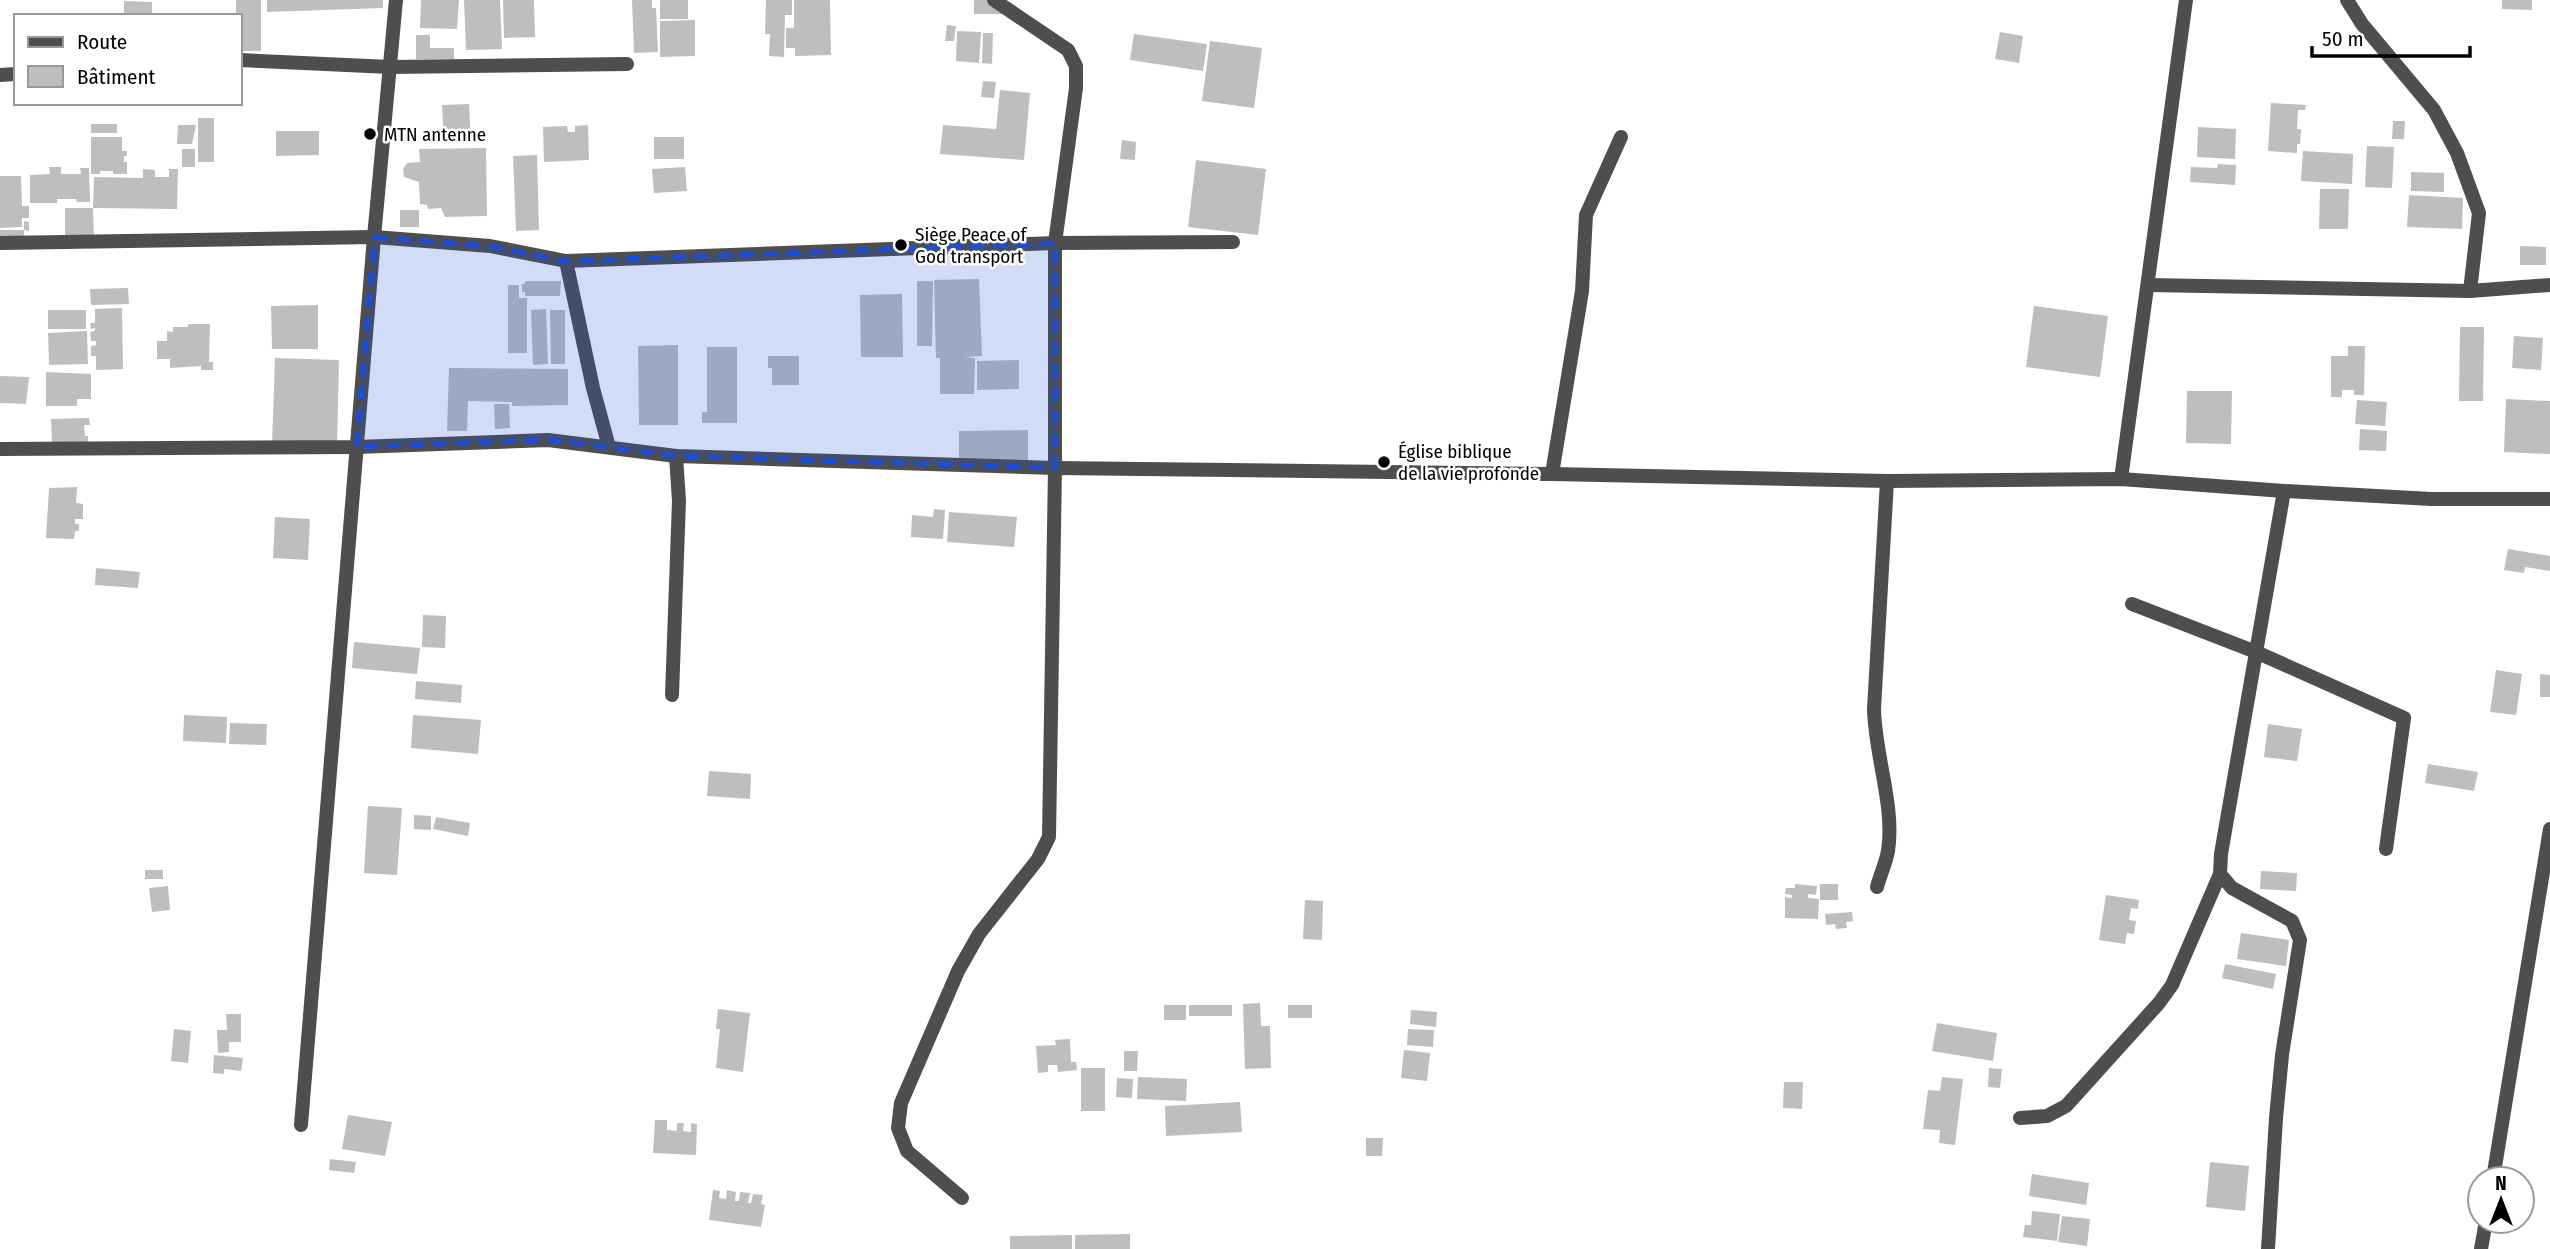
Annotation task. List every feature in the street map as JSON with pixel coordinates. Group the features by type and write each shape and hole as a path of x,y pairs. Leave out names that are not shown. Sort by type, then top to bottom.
{"street":[{"path":"301,1125 356,447 396,0"},
{"path":"962,1198 907,1151 898,1128 901,1103 958,971 979,934 1038,859 1049,837 1055,468 1055,243 1076,88 1076,66 1068,50 994,0"},
{"path":"2121,479 2186,0"},
{"path":"2347,0 2362,24 2434,110 2457,153 2479,213 2470,291"},
{"path":"242,61 390,67 627,64"},
{"path":"1552,474 1582,291 1586,215 1621,137"},
{"path":"0,243 374,237 490,246 565,261 1055,243 1233,242"},
{"path":"565,261 609,447"},
{"path":"2148,285 2470,291 2550,285"},
{"path":"0,449 356,447 548,440 676,456 1055,468 1887,481 2121,479 2431,499 2550,499"},
{"path":"672,695 679,501 676,456"},
{"path":"1877,887 1888,851 1889,814 1874,738 1887,481"},
{"path":"2020,1118 2047,1116 2066,1107 2159,1003 2172,985 2220,874 2221,854 2284,491"},
{"path":"2132,604 2256,652 2404,718 2386,849"},
{"path":"2495,1165 2550,829"},
{"path":"2220,874 2232,888 2292,921 2300,940 2277,1105 2268,1249"}],"highlighted area":[{"path":"374,237 490,246 566,261 1055,243 1055,468 676,456 548,440 356,447"}],"building":[{"path":"236,0 261,0 261,51 242,51 242,14 236,14"},
{"path":"267,0 383,0 383,8 267,12"},
{"path":"421,0 459,0 457,29 420,28"},
{"path":"464,0 500,0 502,49 466,50"},
{"path":"503,0 534,0 535,37 504,38"},
{"path":"632,0 652,0 652,8 656,8 658,52 634,53"},
{"path":"660,0 688,0 688,19 660,19"},
{"path":"766,0 792,0 792,15 785,15 784,57 769,56 770,34 765,34"},
{"path":"794,0 830,0 831,55 795,56 795,48 786,48 786,28 794,28"},
{"path":"974,0 1004,0 1004,14 974,14"},
{"path":"2502,0 2532,0 2532,10 2502,9"},
{"path":"124,1 152,2 152,14 124,14"},
{"path":"695,20 695,56 660,57 660,21"},
{"path":"947,25 956,26 954,41 945,41"},
{"path":"957,31 981,32 979,63 956,61"},
{"path":"2000,32 2023,36 2019,63 1995,59"},
{"path":"983,33 993,33 992,64 982,63"},
{"path":"1134,34 1207,44 1203,71 1130,60"},
{"path":"416,35 430,35 430,48 454,48 454,59 416,59"},
{"path":"1210,41 1262,48 1254,108 1202,101"},
{"path":"983,81 996,82 994,98 981,97"},
{"path":"1000,90 1030,93 1024,160 940,154 943,125 996,129"},
{"path":"2271,103 2306,105 2305,110 2298,110 2297,129 2301,129 2297,153 2268,151"},
{"path":"469,104 471,141 444,143 442,105"},
{"path":"198,118 214,118 214,162 198,162"},
{"path":"2393,121 2405,121 2404,139 2392,139"},
{"path":"91,124 117,124 117,133 91,133"},
{"path":"178,125 196,125 192,144 177,144"},
{"path":"588,125 589,160 544,162 543,127 567,126 568,132 575,132 575,126"},
{"path":"2198,127 2236,129 2235,159 2197,157"},
{"path":"276,131 319,131 319,155 276,156"},
{"path":"91,137 122,137 122,151 127,151 124,162 127,162 127,174 100,171 100,174 91,174"},
{"path":"654,137 684,137 684,159 654,159"},
{"path":"1122,140 1136,142 1135,160 1120,159"},
{"path":"2367,146 2394,147 2392,188 2365,187"},
{"path":"486,148 487,216 445,217 441,208 428,209 427,205 420,204 419,182 404,177 403,169 407,163 420,162 419,149"},
{"path":"182,149 195,149 195,167 182,167"},
{"path":"2303,151 2353,154 2352,184 2301,181"},
{"path":"537,155 539,230 516,231 513,156"},
{"path":"1196,160 1266,169 1258,235 1188,227"},
{"path":"2218,164 2236,165 2235,185 2190,182 2191,167 2217,168"},
{"path":"49,167 61,167 61,174 81,174 80,168 89,168 90,202 57,199 57,203 30,203 30,175 50,174"},
{"path":"685,167 687,191 654,193 652,169"},
{"path":"143,169 155,170 155,177 169,177 169,169 178,169 177,209 93,208 94,177 143,178"},
{"path":"2411,172 2444,173 2444,192 2411,191"},
{"path":"0,176 21,176 22,206 29,206 29,218 22,218 22,227 0,228"},
{"path":"2320,189 2349,189 2348,229 2319,229"},
{"path":"2409,195 2463,198 2462,229 2407,227"},
{"path":"65,208 93,208 94,243 65,243"},
{"path":"400,210 419,210 419,227 400,227"},
{"path":"24,221 29,222 29,231 24,230"},
{"path":"0,230 24,230 24,244 0,244"},
{"path":"2520,246 2546,247 2546,265 2520,265"},
{"path":"979,279 982,356 964,357 975,358 974,394 940,394 940,358 936,358 934,280"},
{"path":"525,281 561,281 560,296 525,296 522,284 525,284"},
{"path":"917,281 933,281 932,346 917,346"},
{"path":"508,285 519,285 519,298 527,298 527,353 508,353"},
{"path":"128,288 129,304 91,305 90,289"},
{"path":"902,294 903,357 861,357 860,295"},
{"path":"318,305 318,349 272,349 271,306"},
{"path":"2034,306 2108,316 2100,377 2026,367"},
{"path":"122,308 123,369 96,370 96,356 91,356 91,346 96,345 96,341 91,341 90,332 95,331 95,328 91,329 90,323 95,323 95,309"},
{"path":"546,309 548,364 533,365 531,310"},
{"path":"48,310 86,310 86,329 48,329"},
{"path":"550,310 565,310 565,364 551,364"},
{"path":"188,324 210,324 209,362 213,362 213,370 201,370 201,366 170,368 170,359 157,359 157,341 167,341 167,331 173,332 173,327 188,327"},
{"path":"2460,327 2484,327 2483,401 2459,401"},
{"path":"87,331 88,364 49,365 48,333"},
{"path":"2514,336 2543,338 2541,370 2512,368"},
{"path":"678,345 678,425 639,425 638,346"},
{"path":"2348,346 2365,346 2364,395 2354,395 2354,390 2342,390 2342,397 2331,397 2331,356 2348,356"},
{"path":"707,347 737,347 737,423 702,423 702,412 707,412"},
{"path":"768,356 799,356 799,385 772,385 772,368 768,368"},
{"path":"275,358 339,360 337,447 272,446"},
{"path":"1019,360 1019,389 977,390 977,361"},
{"path":"449,368 568,369 568,405 512,406 512,402 468,401 467,431 447,431"},
{"path":"46,372 91,374 91,399 77,399 77,406 46,406"},
{"path":"0,376 29,377 26,404 0,403"},
{"path":"2187,391 2232,391 2231,444 2186,443"},
{"path":"2506,399 2550,401 2550,454 2504,452"},
{"path":"2357,400 2387,402 2385,426 2355,424"},
{"path":"494,404 509,404 510,428 495,429"},
{"path":"89,418 90,425 84,425 88,443 52,445 51,419"},
{"path":"2360,429 2387,431 2386,451 2359,450"},
{"path":"1028,430 1028,460 959,460 959,431"},
{"path":"77,487 76,503 83,504 83,519 75,519 75,524 79,524 79,531 75,531 74,539 46,538 49,488"},
{"path":"934,509 945,510 943,539 911,537 912,515 933,517"},
{"path":"949,512 1017,517 1014,547 947,542"},
{"path":"275,517 310,519 308,560 273,558"},
{"path":"2508,549 2550,556 2550,571 2525,567 2524,573 2504,570"},
{"path":"96,568 140,572 138,588 95,585"},
{"path":"423,615 446,616 445,648 422,647"},
{"path":"354,642 420,648 417,674 352,668"},
{"path":"2496,670 2522,674 2516,715 2490,712"},
{"path":"2540,674 2550,675 2550,697 2540,697"},
{"path":"416,681 462,685 461,703 415,699"},
{"path":"184,715 227,717 226,743 183,741"},
{"path":"413,715 481,720 478,754 411,748"},
{"path":"230,723 267,724 266,745 229,744"},
{"path":"2268,724 2302,729 2297,761 2264,757"},
{"path":"2428,764 2478,772 2474,791 2425,783"},
{"path":"709,771 751,774 750,799 707,796"},
{"path":"368,806 402,808 397,875 364,873"},
{"path":"414,815 431,816 431,830 414,829"},
{"path":"436,817 470,823 468,836 433,829"},
{"path":"145,870 163,870 163,879 145,879"},
{"path":"2261,871 2297,873 2296,891 2260,889"},
{"path":"1795,884 1817,886 1816,895 1808,894 1808,898 1819,899 1818,919 1785,918 1785,897 1792,898 1792,895 1785,894 1786,888 1795,888"},
{"path":"1820,884 1838,884 1838,900 1820,900"},
{"path":"168,886 170,910 152,912 149,888"},
{"path":"2106,895 2139,900 2138,909 2131,908 2129,920 2136,921 2134,934 2127,933 2125,944 2099,940"},
{"path":"1305,900 1323,901 1322,940 1303,939"},
{"path":"1852,912 1853,921 1846,922 1847,928 1836,929 1835,924 1826,925 1825,914"},
{"path":"2241,933 2289,940 2286,966 2237,959"},
{"path":"2225,964 2276,974 2273,989 2222,978"},
{"path":"1260,1003 1261,1026 1270,1026 1271,1068 1245,1069 1243,1004"},
{"path":"1164,1005 1186,1005 1186,1020 1164,1020"},
{"path":"1189,1005 1232,1005 1232,1016 1189,1016"},
{"path":"1288,1005 1312,1005 1312,1018 1288,1018"},
{"path":"718,1009 750,1013 743,1072 716,1068 720,1029 716,1029"},
{"path":"1411,1010 1437,1012 1436,1027 1410,1024"},
{"path":"226,1014 241,1014 241,1042 229,1042 229,1052 218,1053 217,1030 227,1030"},
{"path":"1937,1023 1997,1033 1993,1061 1932,1051"},
{"path":"174,1029 191,1031 188,1063 171,1061"},
{"path":"1408,1029 1434,1030 1433,1047 1407,1045"},
{"path":"1070,1039 1071,1062 1076,1062 1077,1070 1058,1072 1057,1065 1048,1065 1048,1072 1038,1073 1036,1046 1056,1045 1055,1040"},
{"path":"1404,1050 1430,1053 1427,1081 1401,1078"},
{"path":"1124,1051 1138,1051 1137,1071 1124,1071"},
{"path":"214,1055 243,1058 241,1071 224,1069 224,1074 213,1073"},
{"path":"1081,1068 1105,1068 1105,1111 1081,1111"},
{"path":"1989,1068 2002,1069 2000,1088 1988,1087"},
{"path":"1138,1077 1187,1079 1186,1101 1137,1099"},
{"path":"1942,1077 1963,1079 1955,1145 1939,1143 1940,1130 1923,1129 1928,1090 1940,1091"},
{"path":"1117,1078 1133,1079 1132,1098 1116,1097"},
{"path":"1784,1082 1803,1082 1802,1109 1783,1108"},
{"path":"1240,1102 1242,1132 1166,1136 1165,1106"},
{"path":"348,1115 392,1122 385,1156 342,1149"},
{"path":"655,1120 667,1120 667,1130 677,1131 677,1123 684,1123 683,1131 691,1132 691,1123 697,1124 696,1155 653,1153"},
{"path":"1366,1138 1383,1138 1382,1156 1366,1156"},
{"path":"330,1159 356,1162 354,1173 329,1170"},
{"path":"2210,1162 2249,1166 2245,1211 2206,1207"},
{"path":"2032,1174 2089,1183 2086,1205 2029,1196"},
{"path":"713,1190 720,1191 719,1198 726,1199 727,1190 736,1192 735,1201 739,1201 740,1192 750,1193 748,1203 751,1203 753,1194 763,1195 761,1204 765,1205 761,1227 709,1220"},
{"path":"2032,1211 2060,1214 2057,1241 2023,1237 2025,1225 2031,1225"},
{"path":"2062,1216 2090,1219 2087,1246 2058,1242"},
{"path":"1130,1234 1130,1249 1075,1249 1075,1235"},
{"path":"1072,1235 1072,1249 1010,1249 1010,1236"}],"place":[{"name":"MTN antenne","path":"370,134"},
{"name":"Siège Peace of God transport","path":"901,245"},
{"name":"Église biblique de la vie profonde","path":"1384,462"}]}
